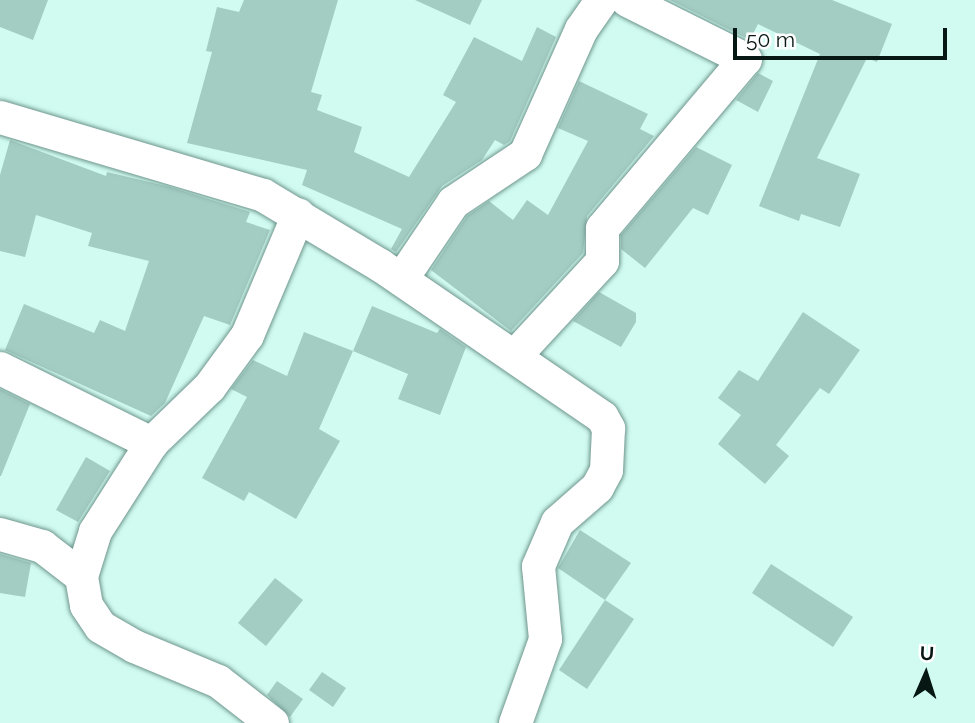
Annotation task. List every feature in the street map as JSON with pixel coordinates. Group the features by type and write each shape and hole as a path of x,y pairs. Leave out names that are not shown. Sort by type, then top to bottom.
{"street":[{"path":"401,279 453,202 525,154 581,29 601,0"},
{"path":"515,355 602,261 602,228 745,59 626,0"},
{"path":"0,117 263,195 401,279 602,417 608,428 610,451 597,487 557,522 546,542 537,589 545,639 515,723"},
{"path":"272,723 218,681 134,646 100,626 86,605 81,576 95,531 151,443 208,387 247,335 298,214"},
{"path":"0,368 151,443"},
{"path":"0,534 41,546 81,576"}],"building":[{"path":"0,0 48,0 33,40 0,27"},
{"path":"244,0 338,0 311,92 322,95 317,110 362,127 354,152 409,177 456,102 443,95 474,37 522,61 537,27 556,37 510,141 504,145 495,140 482,160 442,186 396,252 391,249 402,229 302,185 307,170 187,143 212,52 206,51 217,7 239,12"},
{"path":"415,0 482,0 470,25"},
{"path":"670,0 832,0 892,24 877,62 867,58 817,158 860,174 840,227 801,214 799,221 759,206 820,54 758,24 750,40"},
{"path":"758,73 773,81 758,112 736,100"},
{"path":"579,81 648,114 640,129 654,136 587,216 583,253 511,331 431,270 467,216 489,201 513,220 527,200 548,215 588,141 558,128"},
{"path":"10,140 106,176 107,172 170,187 250,212 246,222 270,230 230,325 204,316 165,403 151,416 5,350 24,304 94,333 100,320 125,331 149,261 88,246 92,233 36,215 25,257 0,251 0,175"},
{"path":"696,147 732,165 708,215 693,208 645,268 621,249 621,235"},
{"path":"599,292 636,313 636,322 621,347 573,321"},
{"path":"372,306 437,333 440,329 466,347 440,415 398,399 408,374 353,351"},
{"path":"803,312 860,350 829,394 820,388 776,445 789,456 765,484 718,444 741,415 718,398 739,370 758,381"},
{"path":"304,332 353,351 319,429 340,441 296,519 249,492 244,501 202,478 247,397 231,389 253,360 287,376"},
{"path":"0,389 30,404 1,476 0,476"},
{"path":"86,457 110,471 78,522 56,510"},
{"path":"580,530 631,563 605,600 558,568"},
{"path":"0,554 31,563 25,597 0,593"},
{"path":"771,564 853,617 833,647 752,593"},
{"path":"275,578 303,600 266,646 238,623"},
{"path":"605,600 634,619 587,689 559,670"},
{"path":"322,672 346,688 333,707 309,690"},
{"path":"277,681 303,699 290,717 267,695"}]}
